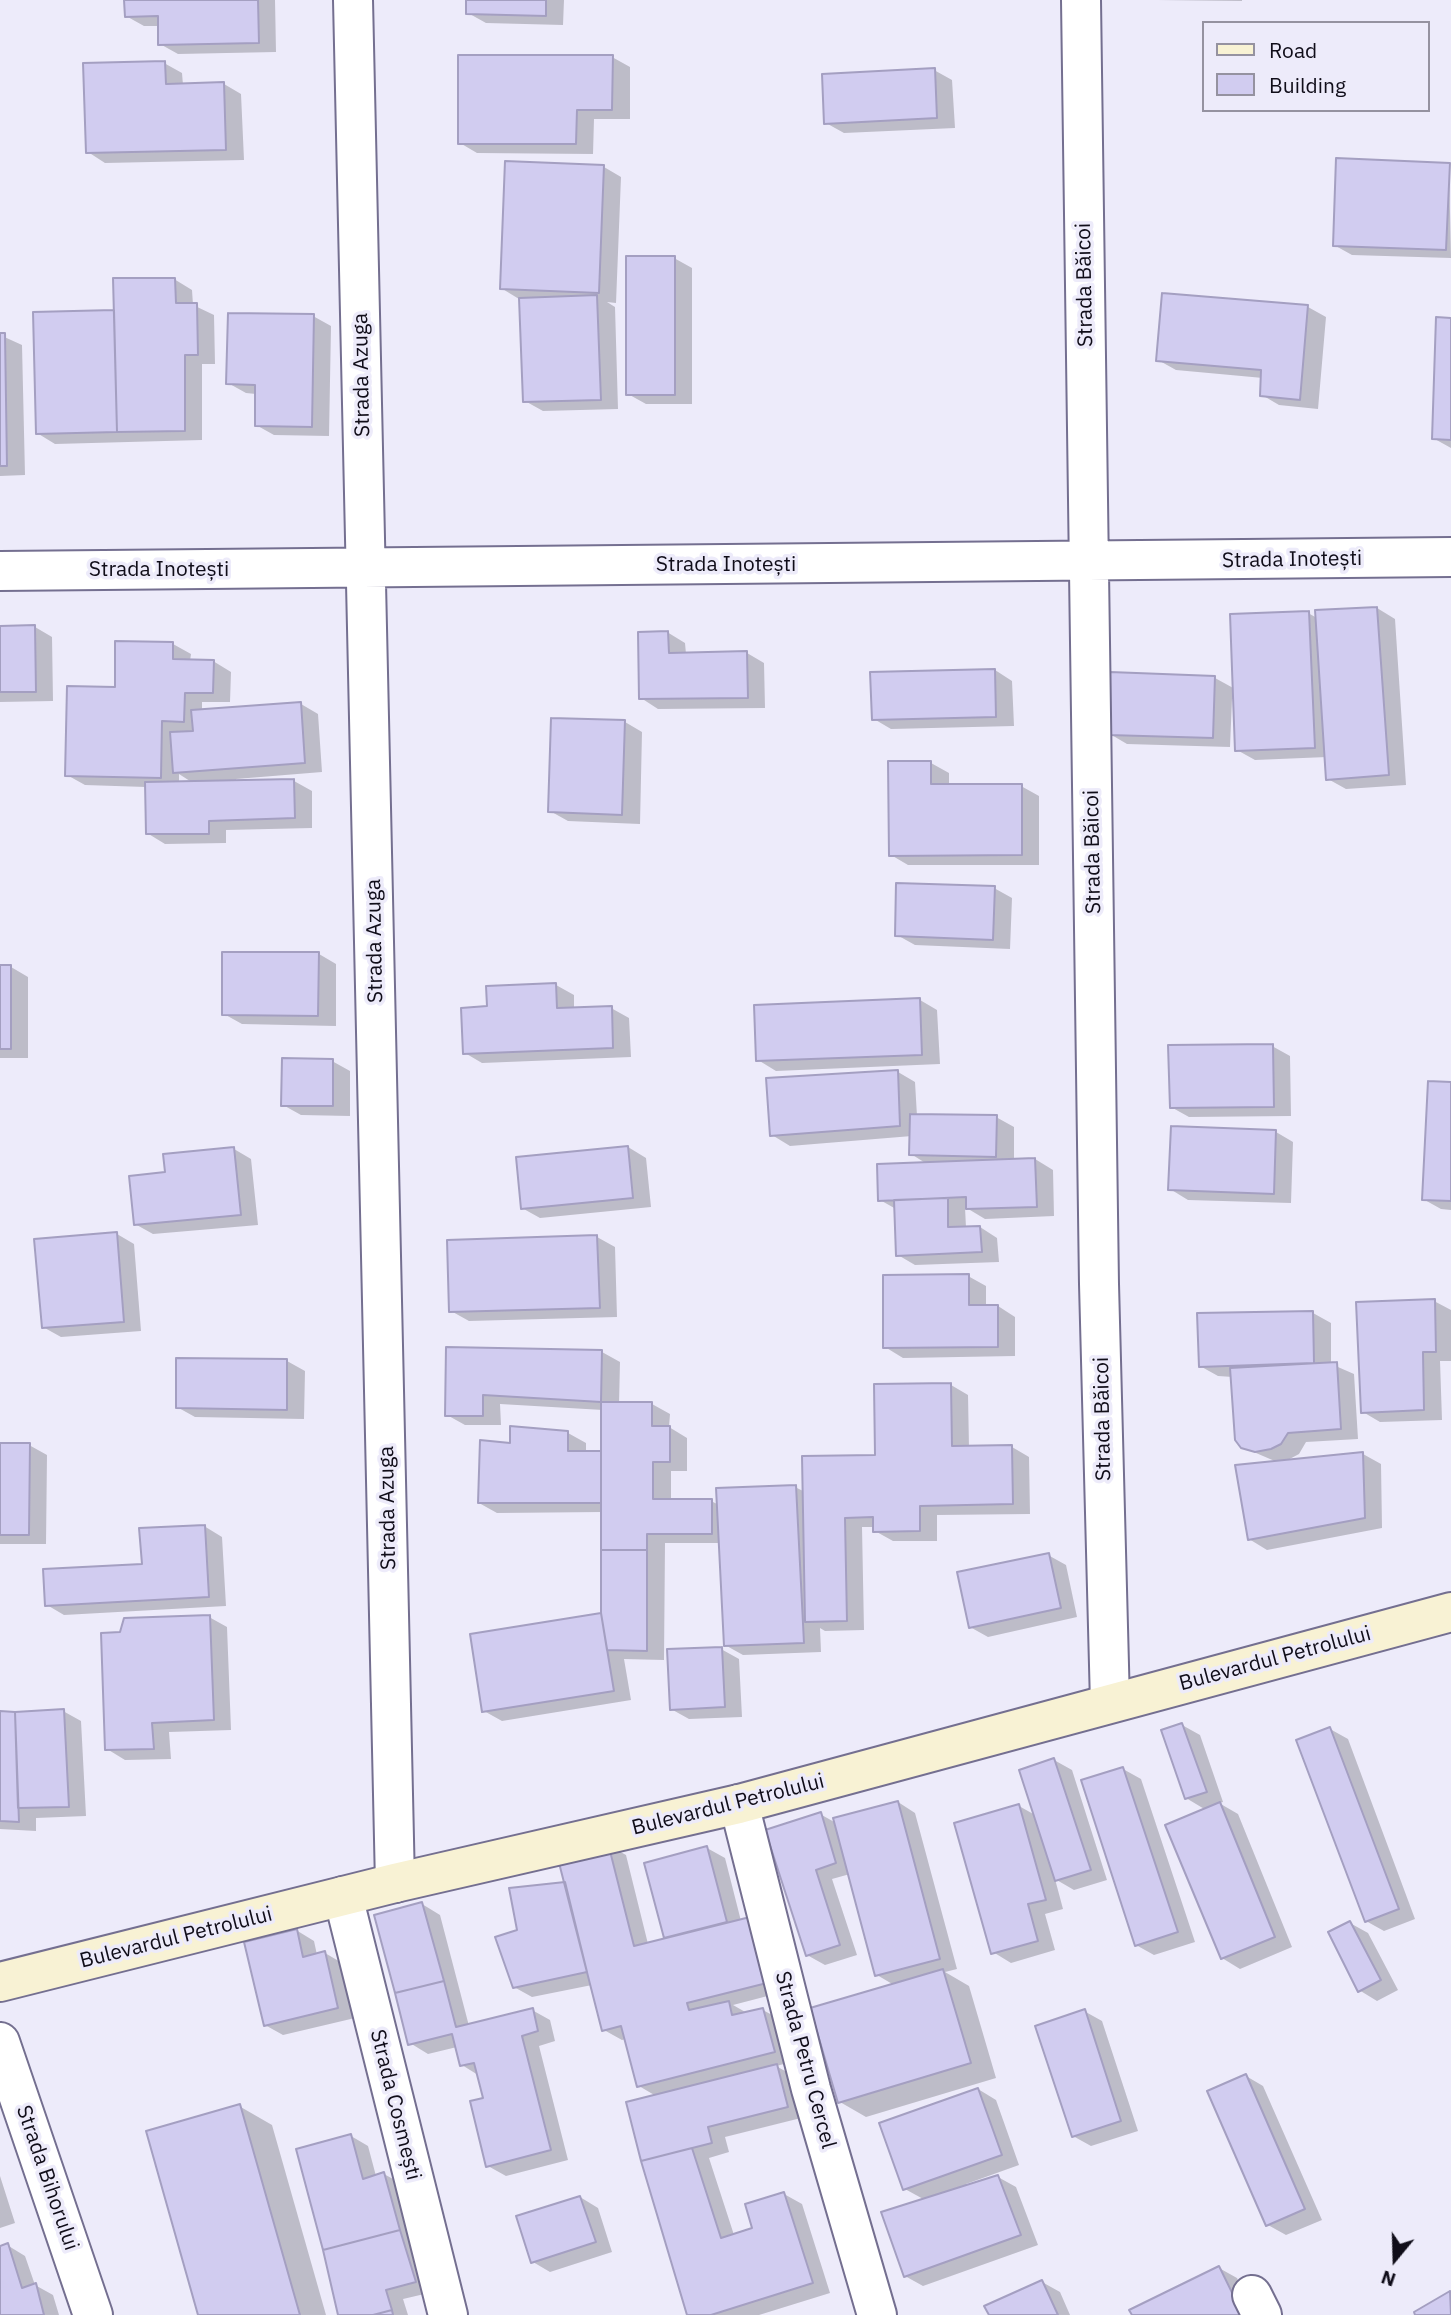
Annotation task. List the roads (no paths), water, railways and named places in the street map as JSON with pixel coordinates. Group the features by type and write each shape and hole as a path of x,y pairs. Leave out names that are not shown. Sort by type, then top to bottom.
{"street":[{"name":"Strada Azuga","path":"353,0 395,1883"},
{"name":"Strada Băicoi","path":"1081,0 1099,1284 1110,1703"},
{"name":"Strada Inotești","path":"0,571 1089,563 1451,557"},
{"name":"Bulevardul Petrolului","path":"0,1982 395,1883 739,1804 1451,1612"},
{"name":"Strada Petru Cercel","path":"739,1804 811,2089 877,2315"},
{"name":"Strada Cosmești","path":"343,1896 448,2315"},
{"name":"Strada Bihorului","path":"0,2042 93,2315"}]}
